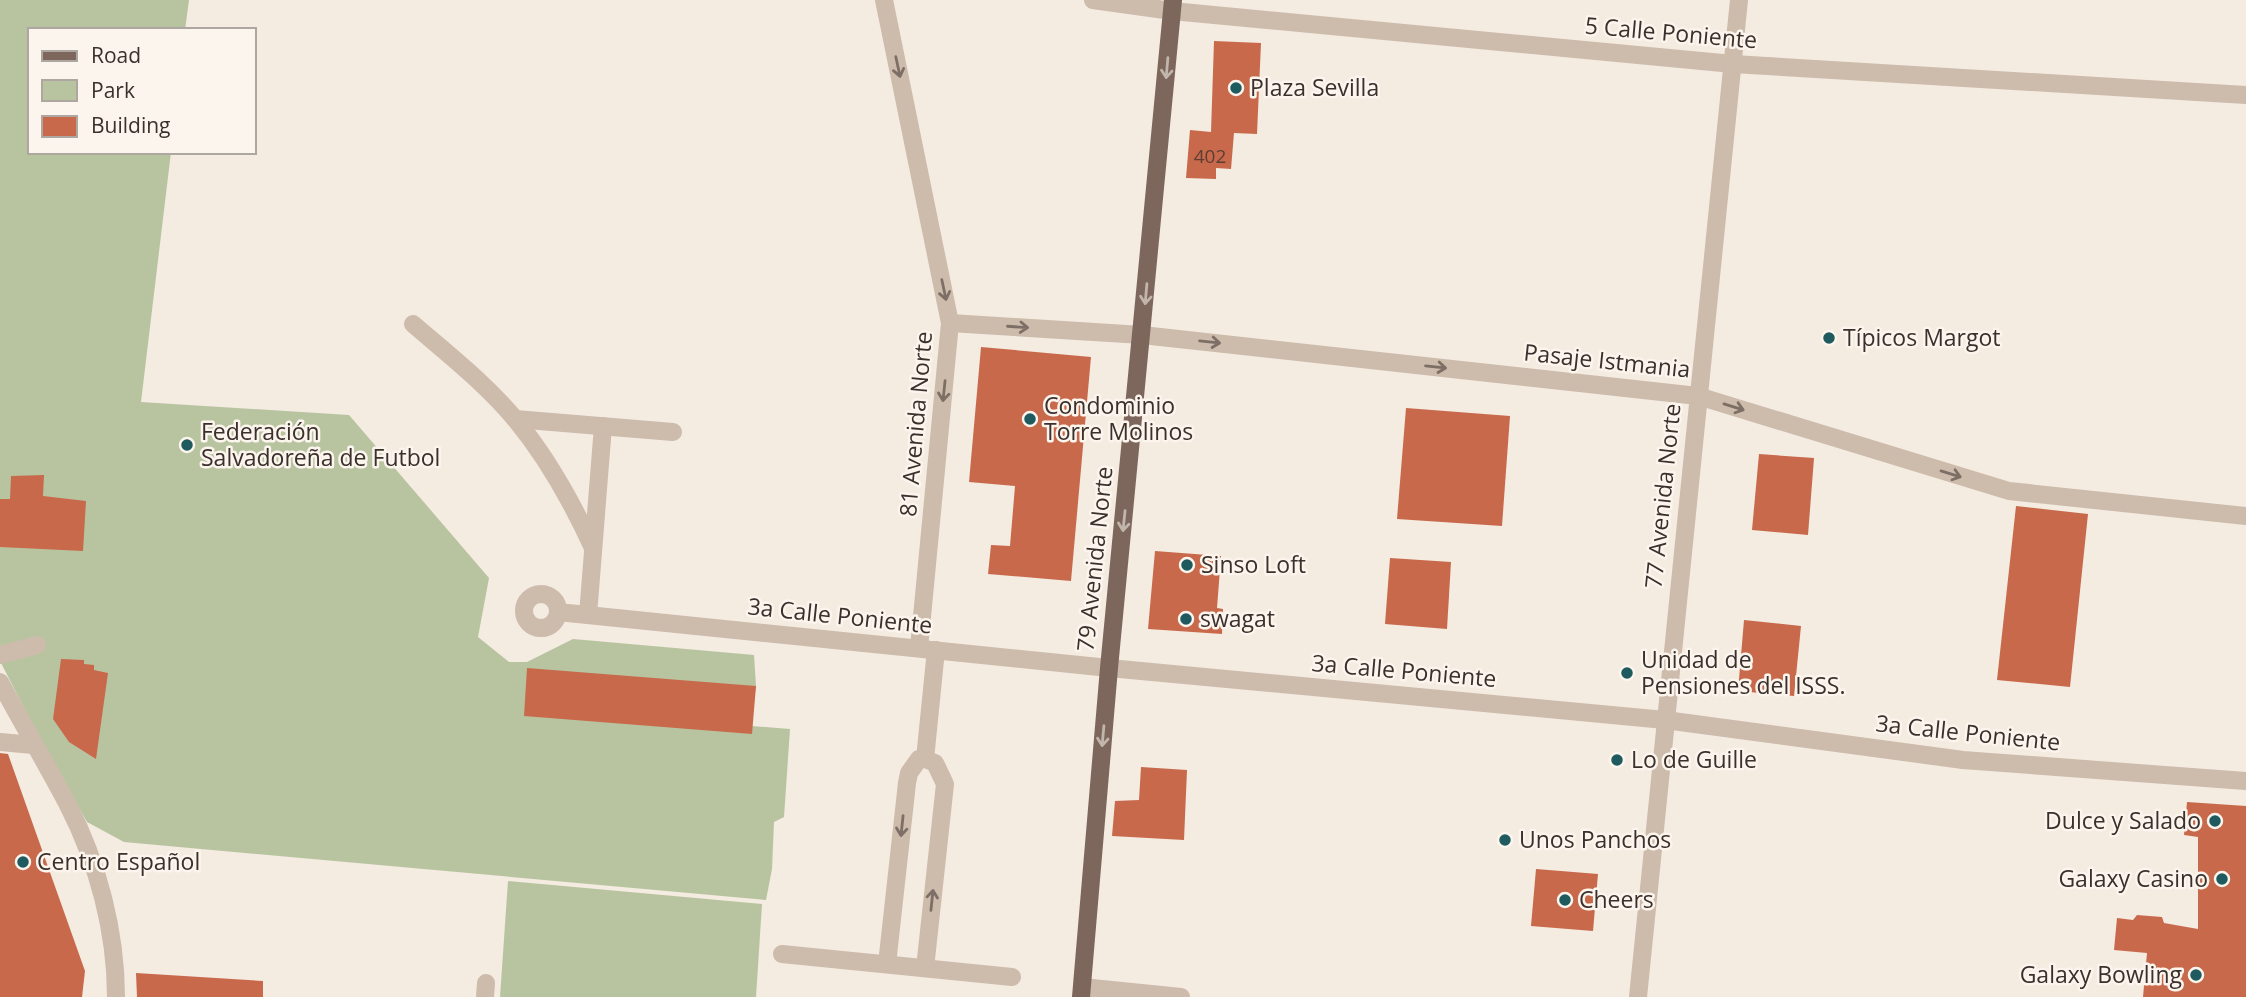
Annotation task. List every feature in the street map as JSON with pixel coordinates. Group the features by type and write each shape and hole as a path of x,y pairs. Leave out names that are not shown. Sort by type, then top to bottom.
{"main road":[{"name":"79 Avenida Norte","path":"1081,992 1109,668 1173,6"}],"street":[{"name":"81 Avenida Norte","path":"884,0 950,323 928,649 925,759"},
{"name":"5 Calle Poniente","path":"1093,0 1733,64 2246,94"},
{"name":"77 Avenida Norte","path":"1638,997 1739,0"},
{"name":"Pasaje Istmania","path":"950,323 1142,335 1698,396 2009,491 2246,516"},
{"path":"413,324 466,369 515,419 563,487 593,548"},
{"path":"515,419 673,432"},
{"path":"588,615 603,426"},
{"name":"3a Calle Poniente","path":"558,612 1109,668 1665,720 1963,760 2246,781"},
{"path":"0,655 37,645"},
{"path":"0,682 69,806 93,866 110,928 116,997"},
{"path":"0,742 33,745"},
{"path":"887,964 907,783 909,773 919,760 925,759 935,763 944,784 925,968"},
{"path":"782,954 1012,977"},
{"path":"1081,992 1181,997"}],"green space":[{"name":"Federación Salvadoreña de Futbol","path":"0,0 189,0 185,28 28,28 28,154 171,154 141,402 349,415 489,578 478,637 509,662 527,662 573,639 754,655 756,686 751,726 790,729 784,817 774,822 772,869 766,900 124,842 87,822 0,661"},
{"path":"508,881 762,904 756,997 500,997"}],"building":[{"name":"Plaza Sevilla","path":"1214,41 1261,43 1257,134 1234,133 1231,169 1216,168 1216,179 1186,178 1190,130 1211,132"},
{"name":"Condominio Torre Molinos","path":"981,347 1091,357 1071,581 988,574 991,545 1010,546 1015,486 969,482"},
{"path":"1406,408 1510,416 1502,526 1397,519"},
{"path":"1759,454 1814,458 1808,535 1752,530"},
{"path":"44,475 43,496 86,501 83,551 0,547 0,499 10,499 11,476"},
{"path":"2016,506 2088,514 2070,687 1997,680"},
{"path":"1155,551 1221,556 1217,608 1223,609 1222,634 1148,629"},
{"path":"1390,558 1451,562 1447,629 1385,624"},
{"path":"1744,620 1801,626 1794,696 1738,691"},
{"path":"61,659 84,660 84,664 94,665 94,670 108,673 96,759 69,742 53,719"},
{"path":"527,668 756,686 752,734 524,716"},
{"name":"Centro Español","path":"0,753 8,754 85,971 82,997 0,997"},
{"path":"1141,767 1187,770 1184,840 1112,836 1115,801 1139,800"},
{"path":"2187,802 2246,806 2246,997 2143,997 2147,953 2114,950 2117,918 2133,920 2137,915 2162,917 2164,923 2198,929 2198,837 2184,835"},
{"name":"Cheers","path":"1536,869 1598,874 1593,931 1531,926"},
{"path":"136,973 263,981 263,997 137,997"}],"place":[{"name":"Plaza Sevilla","path":"1236,88"},
{"name":"Típicos Margot","path":"1829,338"},
{"name":"Condominio Torre Molinos","path":"1030,419"},
{"name":"Federación Salvadoreña de Futbol","path":"187,445"},
{"name":"Sinso Loft","path":"1187,565"},
{"name":"swagat","path":"1186,619"},
{"name":"Unidad de Pensiones del ISSS.","path":"1627,673"},
{"name":"Lo de Guille","path":"1617,760"},
{"name":"Dulce y Salado","path":"2215,821"},
{"name":"Unos Panchos","path":"1505,840"},
{"name":"Centro Español","path":"23,862"},
{"name":"Galaxy Casino","path":"2222,879"},
{"name":"Cheers","path":"1565,900"},
{"name":"Galaxy Bowling","path":"2196,975"}]}
